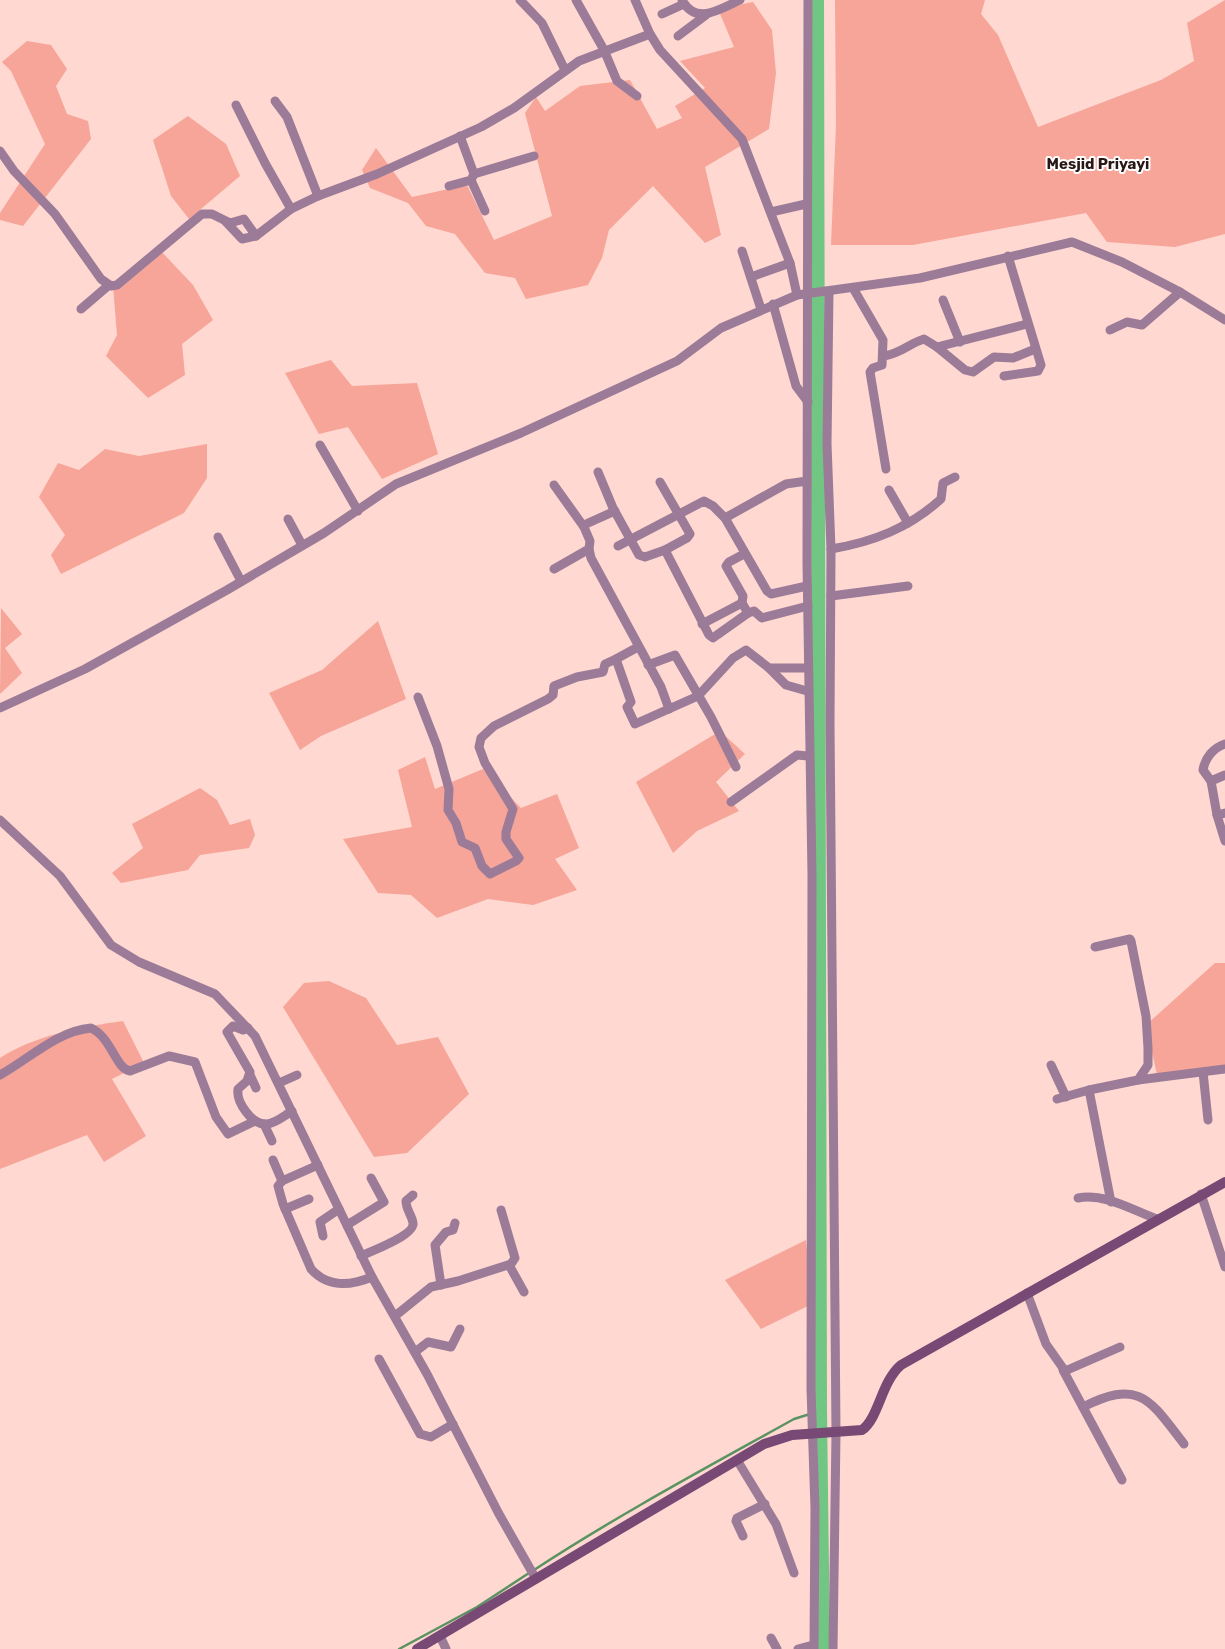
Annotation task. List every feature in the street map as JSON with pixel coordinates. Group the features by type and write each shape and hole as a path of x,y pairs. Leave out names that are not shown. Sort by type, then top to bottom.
{"main road":[{"path":"417,1649 440,1636 533,1574 773,1440 815,1432 856,1432 866,1427 889,1378 901,1365 1225,1182"}],"street":[{"path":"520,0 542,23 565,70"},
{"path":"576,0 604,50 617,81 637,96"},
{"path":"635,0 650,34 660,50 742,139 790,263 805,294"},
{"path":"678,36 706,15 740,0"},
{"path":"798,1649 814,1647 816,1508 812,875 807,691 808,402 805,294 808,0"},
{"path":"662,14 683,2 696,14 706,15"},
{"path":"81,309 109,285 120,283 202,214 212,214 226,222 242,239 256,236 291,209 318,196 377,174 460,136 514,108 565,70 604,50 650,34"},
{"path":"275,101 287,117 318,196"},
{"path":"236,105 291,209"},
{"path":"460,136 472,177 486,211"},
{"path":"0,151 14,171 55,214 101,280 109,285"},
{"path":"449,186 534,156"},
{"path":"771,212 806,204"},
{"path":"226,222 244,219 256,236"},
{"path":"0,708 84,669 241,582 358,511 396,484 521,433 677,361 721,328 773,304 805,294 920,278 1072,242 1122,262 1180,292 1225,320"},
{"path":"742,251 761,309"},
{"path":"1004,376 1029,374 1040,369 1041,365 1027,324 1008,256"},
{"path":"752,277 790,263"},
{"path":"853,288 882,340 884,356 882,365 873,368 870,372 886,469"},
{"path":"827,292 827,444 831,549 832,1649"},
{"path":"1110,330 1127,322 1142,325 1180,292"},
{"path":"943,300 960,342"},
{"path":"773,304 796,386 808,402"},
{"path":"937,347 1027,324"},
{"path":"884,356 897,354 910,344 924,340 937,347 966,370 973,372 994,357 1012,358 1035,349"},
{"path":"320,445 358,511"},
{"path":"598,472 614,511 641,557 666,550 690,536 679,513 661,487 660,482"},
{"path":"831,549 873,540 908,523 941,499 942,483 956,476"},
{"path":"725,518 786,484 807,481"},
{"path":"554,484 584,527 590,542 590,558 661,687 669,709"},
{"path":"889,490 908,523"},
{"path":"618,546 704,501 713,506 725,518 744,554 771,594 807,586"},
{"path":"584,527 586,523 614,511"},
{"path":"288,520 302,545"},
{"path":"218,537 241,582"},
{"path":"554,569 589,549"},
{"path":"666,550 702,624 713,638 754,611 762,618 808,606"},
{"path":"744,554 728,562 726,566 743,596 742,603 748,614"},
{"path":"831,596 908,586"},
{"path":"702,624 742,603"},
{"path":"418,697 437,746 449,789 448,810 450,817 456,823 462,842 467,846 475,848 482,866 490,874 519,858 506,839 506,832 513,809 484,763 480,747 481,738 494,726 548,699 553,695 554,686 577,676 603,672 605,664 638,647"},
{"path":"616,659 631,702 627,707 633,724 698,696 733,658 746,650 769,668 786,685 807,691"},
{"path":"648,665 675,655 711,717 736,768"},
{"path":"769,668 808,668"},
{"path":"1225,744 1214,750 1204,764 1203,770 1211,781 1221,814 1225,841"},
{"path":"731,802 797,755 808,756"},
{"path":"1211,781 1225,775"},
{"path":"0,820 60,876 111,945 139,962 215,994 248,1028 261,1046 372,1277 415,1352 533,1574"},
{"path":"1094,947 1126,939 1131,941 1146,1016 1148,1048 1148,1066 1138,1080"},
{"path":"248,1028 243,1030 233,1026 226,1033 245,1060 256,1088"},
{"path":"0,1075 29,1059 56,1038 92,1028 106,1039 120,1066 126,1071 169,1056 195,1062 216,1117 228,1134 259,1122 268,1124 292,1111"},
{"path":"1051,1065 1061,1098 1138,1080 1225,1069"},
{"path":"1204,1072 1208,1120"},
{"path":"250,1075 238,1089 237,1094 243,1106 259,1122 272,1141"},
{"path":"279,1083 296,1076"},
{"path":"1089,1090 1111,1202"},
{"path":"273,1160 282,1181"},
{"path":"318,1165 282,1181 278,1186 285,1209 312,1269 317,1275 341,1284 358,1282 372,1277"},
{"path":"347,1225 384,1202 370,1178"},
{"path":"1201,1194 1225,1267"},
{"path":"362,1256 406,1235 412,1229 413,1223 406,1207 406,1201 413,1195"},
{"path":"1078,1198 1090,1196 1157,1220"},
{"path":"285,1209 309,1199"},
{"path":"323,1236 320,1222 339,1209"},
{"path":"395,1316 407,1308 426,1290 509,1265 515,1258 501,1210"},
{"path":"441,1285 435,1245 446,1232 453,1230 455,1223"},
{"path":"509,1265 524,1292"},
{"path":"1028,1293 1046,1344 1063,1370 1122,1480"},
{"path":"415,1352 428,1342 451,1347 460,1329"},
{"path":"1063,1370 1066,1371 1086,1360 1120,1347"},
{"path":"379,1359 420,1434 431,1437 453,1424"},
{"path":"1083,1407 1104,1396 1119,1393 1133,1394 1154,1405 1184,1444"},
{"path":"737,1460 776,1524 794,1573"},
{"path":"743,1536 736,1521 737,1518 765,1504"},
{"path":"440,1636 446,1649"},
{"path":"771,1638 777,1649"}],"shaded area":[{"path":"835,0 985,0 981,14 998,35 1038,127 1161,80 1194,61 1187,23 1225,0 1225,234 1175,247 1107,242 1086,213 913,245 831,245 836,125"},
{"path":"753,2 772,30 776,73 769,129 705,167 721,235 705,243 653,186 609,230 602,258 588,285 526,299 515,278 485,273 455,234 426,226 408,203 370,188 362,170 376,148 412,197 467,185 494,240 552,216 525,113 536,97 545,111 580,86 630,80 657,129 682,118 675,106 705,88 680,61 734,47 718,9"},
{"path":"27,41 51,45 67,69 56,86 67,114 88,121 91,139 23,226 0,220 0,213 45,144 11,71 2,62"},
{"path":"188,116 226,144 240,176 189,219 171,196 153,140"},
{"path":"158,248 193,285 213,320 182,344 185,375 148,398 106,356 117,335 113,286"},
{"path":"331,360 352,386 417,383 438,454 382,479 348,427 319,434 285,373"},
{"path":"207,444 207,478 184,513 61,574 51,555 65,535 39,497 58,463 79,470 105,449 139,456"},
{"path":"1,608 22,634 5,648 22,673 0,694"},
{"path":"378,621 406,699 321,736 300,750 269,693 322,670"},
{"path":"720,731 745,754 716,782 739,811 697,831 673,853 636,782"},
{"path":"425,757 435,789 483,769 521,808 557,794 579,848 555,859 577,890 533,905 488,899 437,918 411,895 378,893 343,839 412,827 398,770"},
{"path":"200,788 217,800 230,825 250,819 255,835 249,848 200,855 188,870 121,883 112,873 143,848 132,824"},
{"path":"1215,963 1225,963 1225,1069 1158,1079 1146,1025"},
{"path":"329,981 366,998 397,1045 438,1037 469,1094 407,1153 374,1157 283,1007 304,983"},
{"path":"123,1021 144,1063 112,1079 146,1136 104,1162 87,1135 0,1169 0,1058 28,1043 59,1033"},
{"path":"806,1240 812,1304 761,1329 725,1280"}],"waterway":[{"path":"817,0 820,1411 823,1649"},
{"path":"534,1570 662,1492 794,1419 810,1414"},
{"path":"399,1649 477,1607 529,1573"}],"district":[{"name":"Mesjid Priyayi","path":"1098,164"}]}
